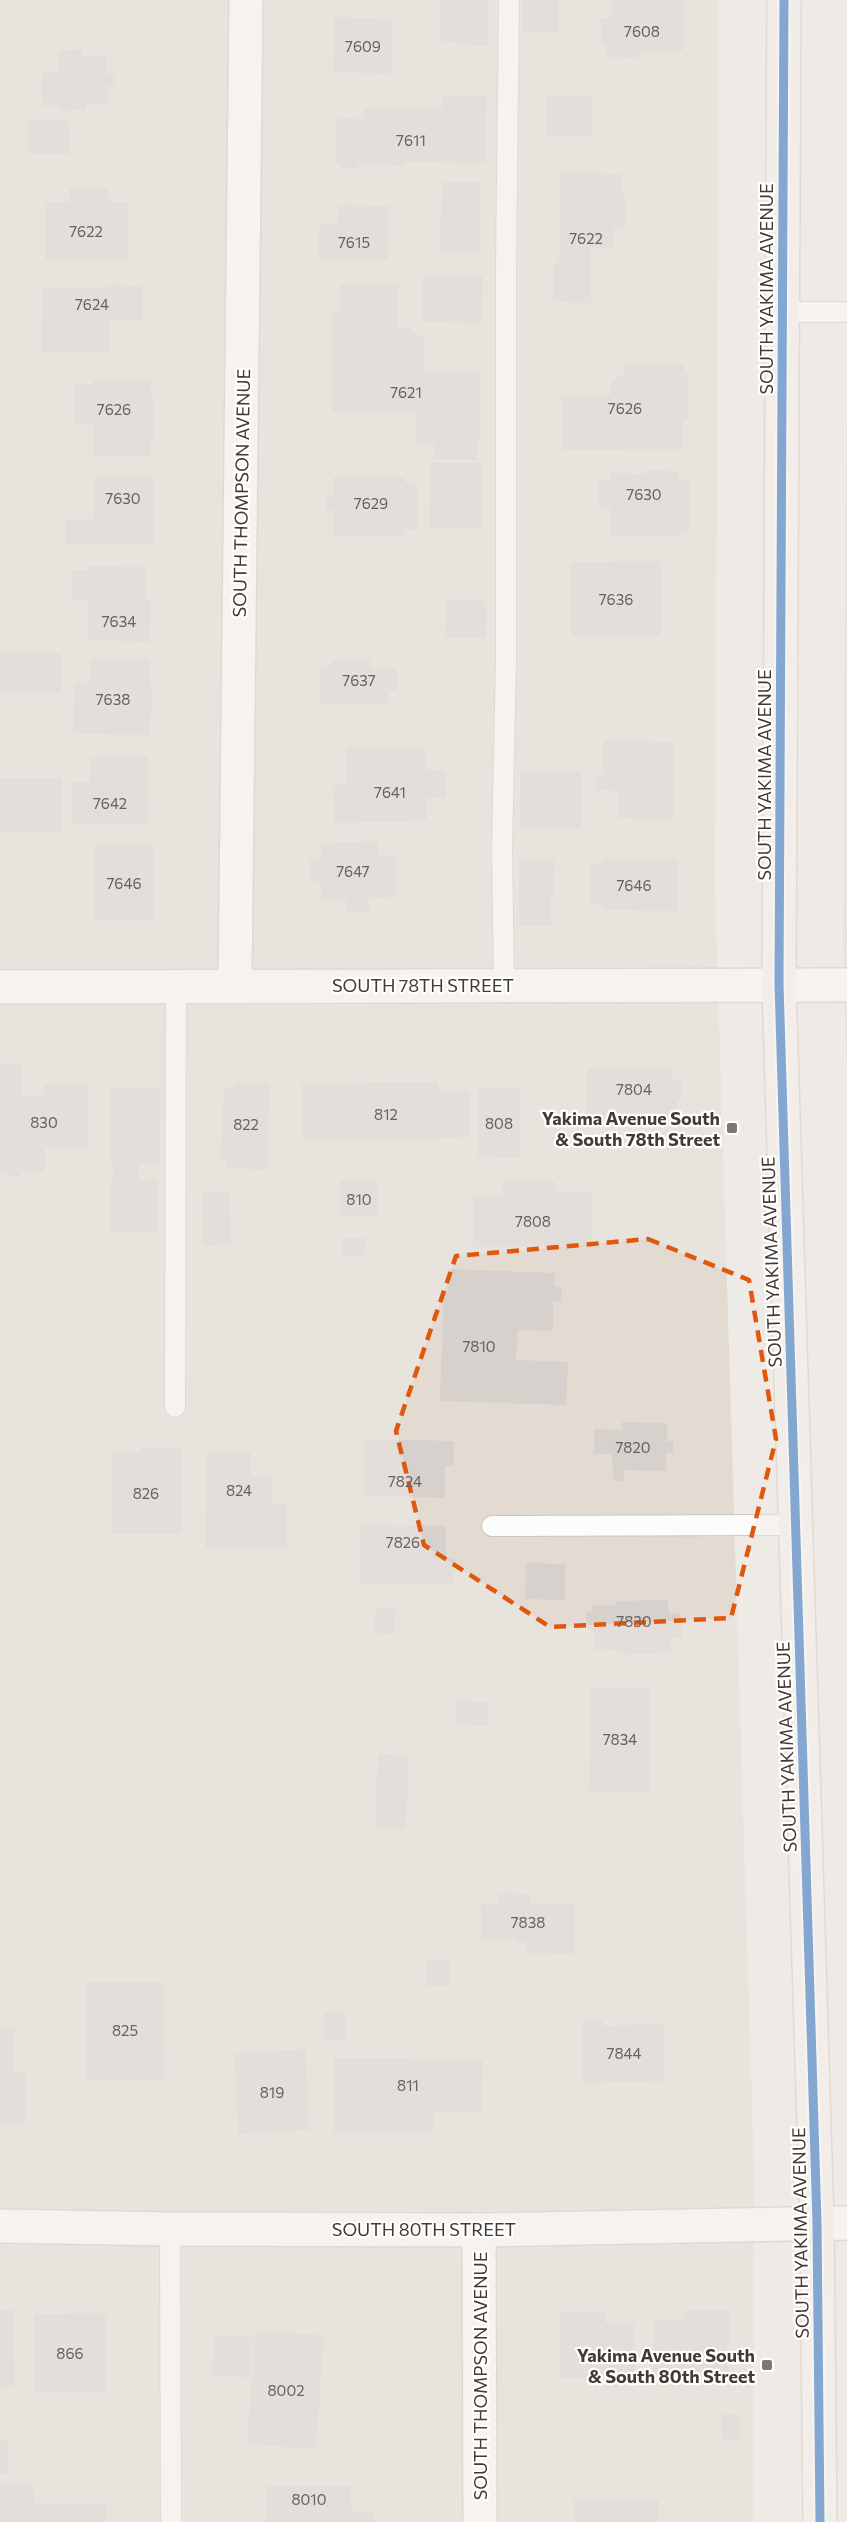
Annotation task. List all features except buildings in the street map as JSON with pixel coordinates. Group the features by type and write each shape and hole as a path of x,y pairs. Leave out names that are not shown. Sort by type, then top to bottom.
{"main road":[{"name":"SOUTH YAKIMA AVENUE","path":"784,0 779,984 796,1525 832,2223 820,2522"}],"street":[{"name":"SOUTH THOMPSON AVENUE","path":"235,986 246,0"},
{"name":"SOUTH 78TH STREET","path":"0,987 847,985"},
{"name":"SOUTH 80TH STREET","path":"0,2226 479,2230 832,2223"},
{"name":"SOUTH THOMPSON AVENUE","path":"479,2230 480,2522"}],"lane":[{"path":"504,985 502,849 506,659 509,0"},
{"path":"783,312 847,312"},
{"path":"175,1407 176,987"},
{"path":"492,1526 796,1525"},
{"path":"170,2229 171,2522"}],"highlighted area":[{"path":"648,1239 749,1280 776,1439 731,1618 550,1627 424,1545 396,1431 456,1256"}],"shaded area":[{"path":"0,0 719,0 715,888 754,2172 753,2522 0,2522"},
{"path":"847,307 847,1090 843,939"}],"cycle path":[{"path":"784,0 779,984 817,2223 820,2522"}],"place":[{"name":"Yakima Avenue South & South 78th Street","path":"732,1128"},
{"name":"Yakima Avenue South & South 80th Street","path":"767,2365"}]}
